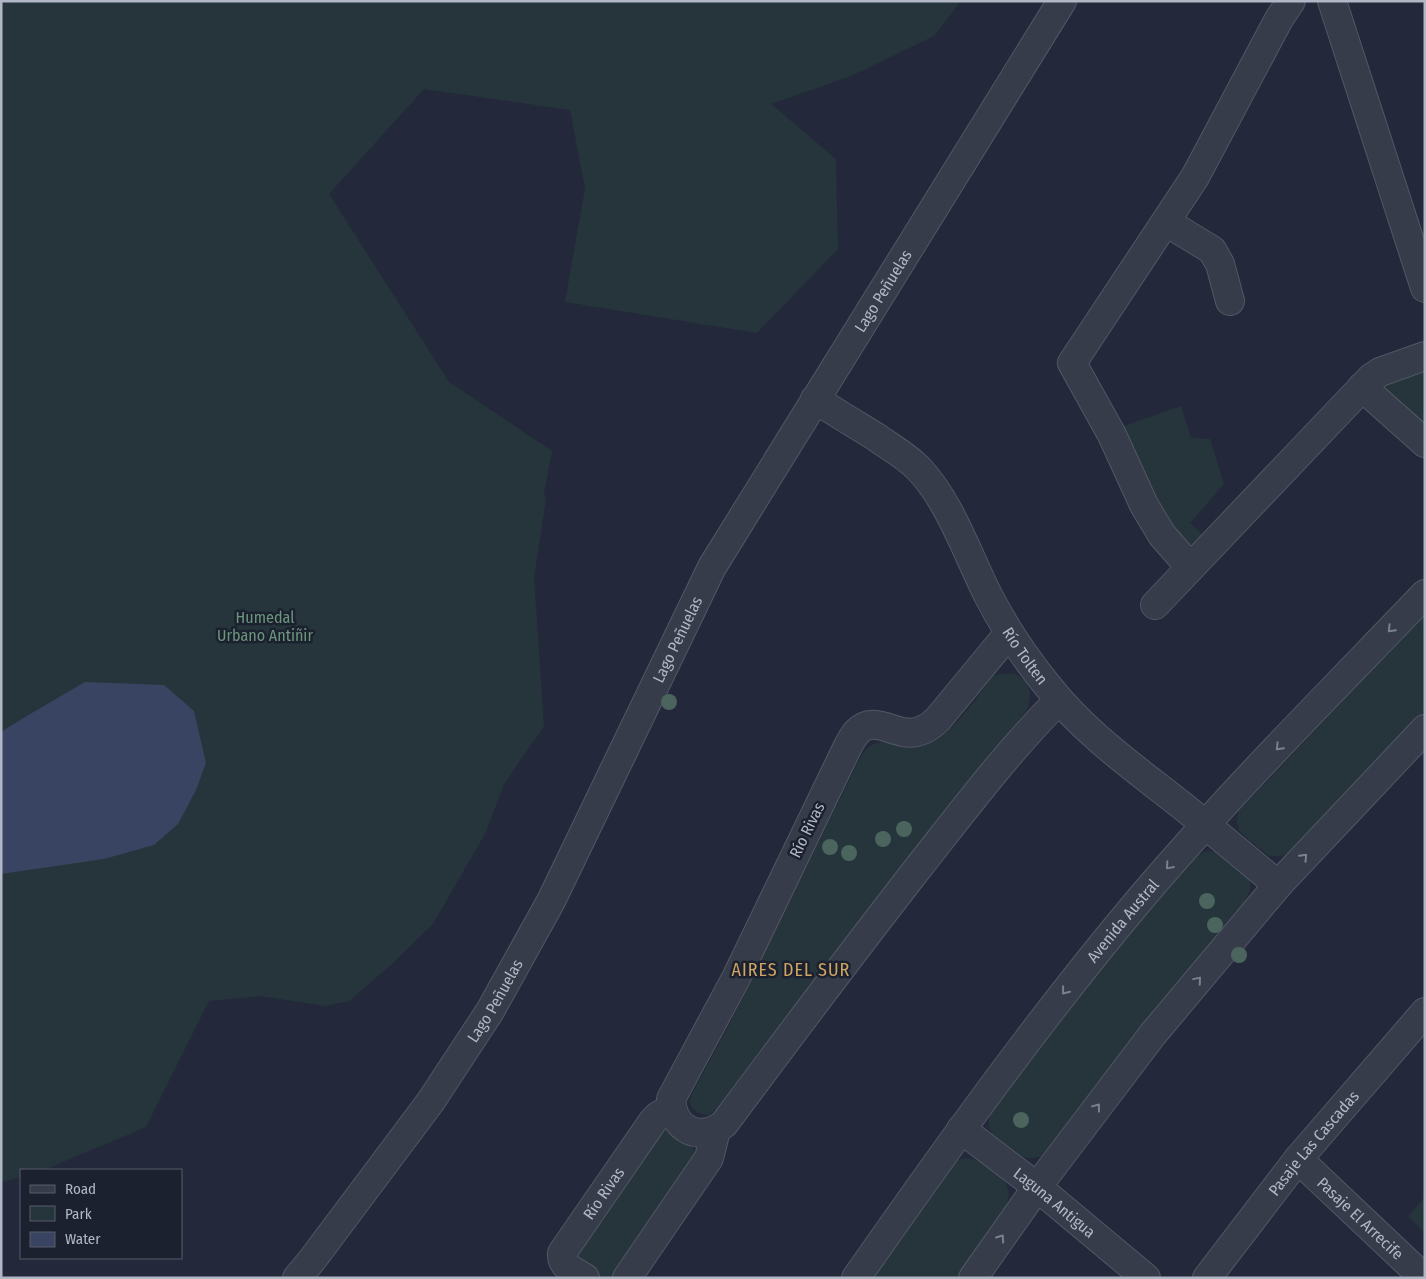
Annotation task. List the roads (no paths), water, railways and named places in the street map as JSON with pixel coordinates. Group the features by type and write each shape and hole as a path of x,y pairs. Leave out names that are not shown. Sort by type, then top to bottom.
{"street":[{"name":"Lago Peñuelas","path":"304,1275 431,1101 490,1011 551,901 712,567 1062,1"},
{"path":"1190,567 1162,535 1144,505 1112,435 1072,363 1195,176 1278,19 1291,1"},
{"path":"1332,1 1425,288"},
{"path":"1166,222 1212,250 1220,264 1230,301"},
{"path":"1155,605 1362,386 1380,372 1425,356"},
{"path":"1362,386 1425,443"},
{"name":"Río Tolten","path":"815,398 902,454 928,479 941,500 1009,633 1059,700 1089,731 1123,761 1278,885"},
{"name":"Avenida Austral","path":"856,1278 961,1129 1080,972 1205,825 1425,594"},
{"name":"Río Rivas","path":"585,1278 565,1266 561,1260 562,1253 658,1116 671,1108 670,1099 736,978 856,732 869,724 884,725 904,732 918,732 930,727 1009,633"},
{"path":"671,1108 674,1116 680,1123 695,1133 702,1134 716,1130 724,1124 806,1013 971,801 1016,746 1059,700"},
{"path":"973,1278 1037,1186 1152,1034 1278,885 1425,729"},
{"name":"Pasaje Las Cascadas","path":"1207,1278 1298,1159 1425,1012"},
{"name":"Laguna Antigua","path":"961,1129 1037,1186 1146,1278"},
{"path":"627,1278 709,1158 716,1130"},
{"name":"Pasaje El Arrecife","path":"1298,1159 1424,1278"}],"water":[{"path":"85,682 164,685 194,711 206,763 196,790 178,824 154,845 104,859 1,874 1,732"}],"district":[{"name":"AIRES DEL SUR","path":"791,970"}],"park label":[{"name":"Humedal Urbano Antiñir","path":"265,626"}]}
